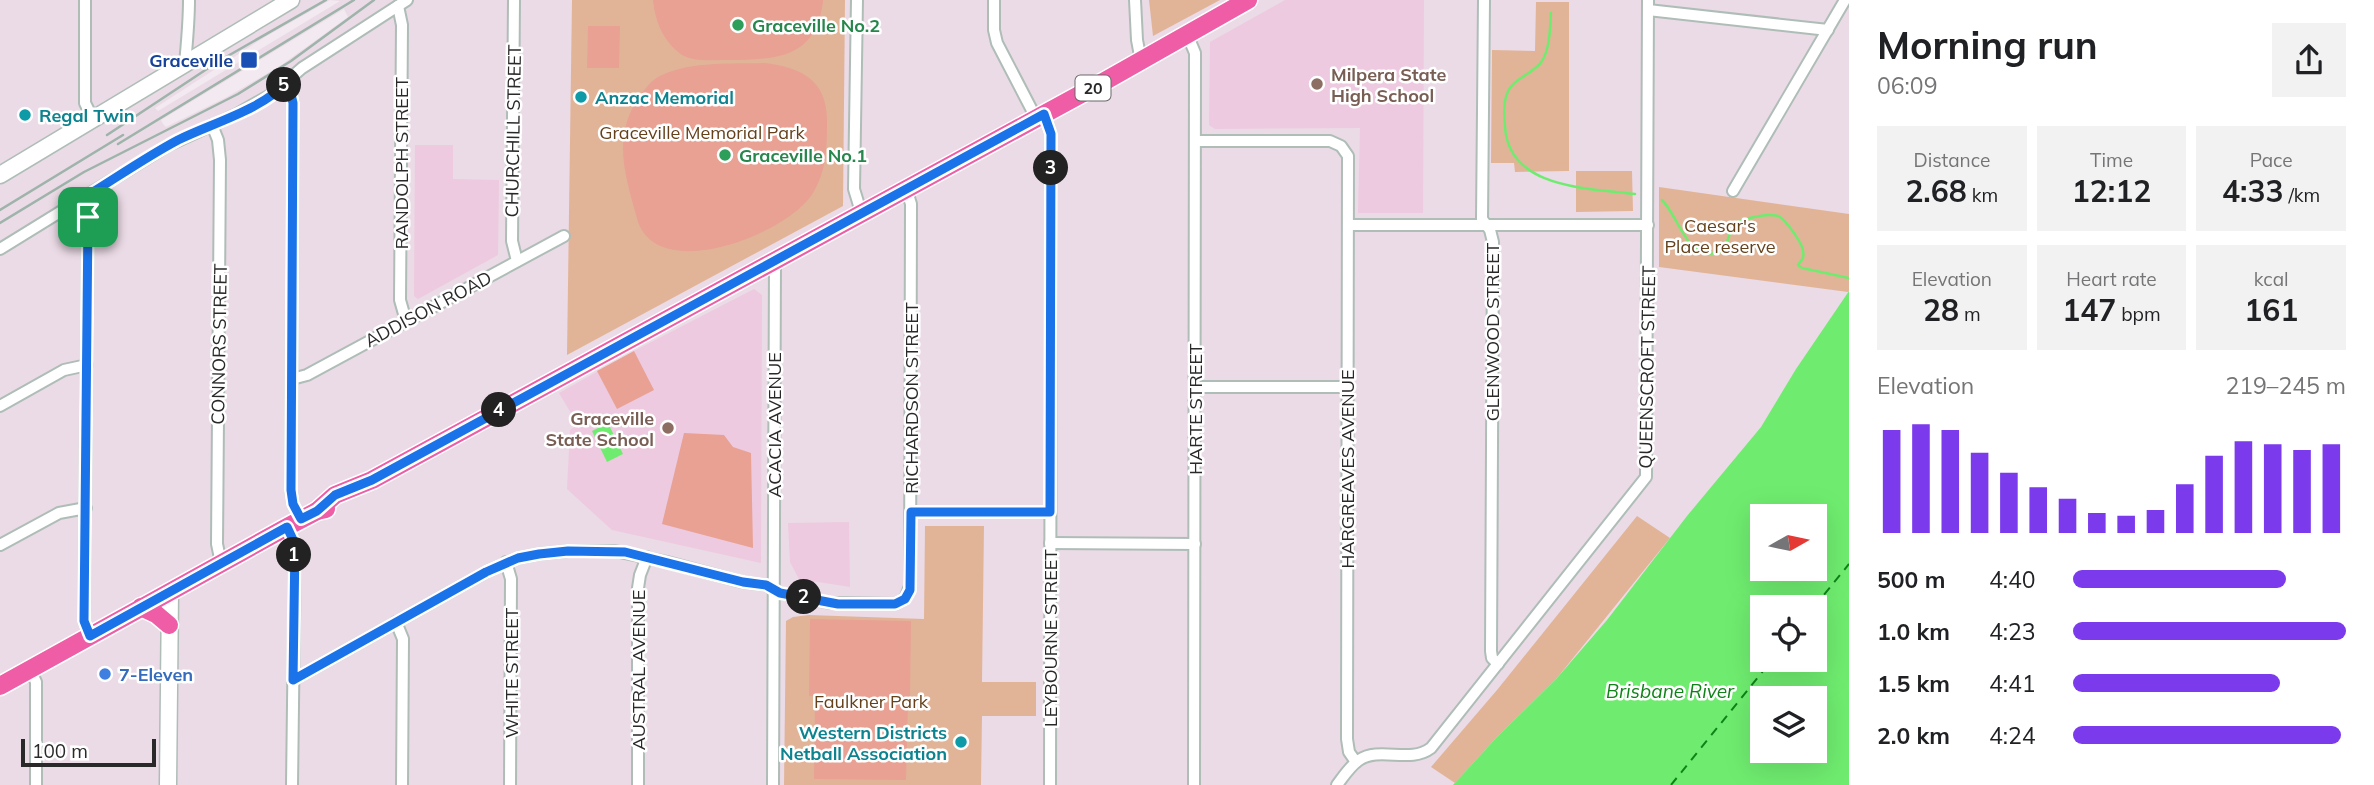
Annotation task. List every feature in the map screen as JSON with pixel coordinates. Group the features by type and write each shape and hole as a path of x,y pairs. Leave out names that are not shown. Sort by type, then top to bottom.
{"main road":[{"path":"0,174 291,0"},
{"name":"20","path":"0,686 302,519 332,508 351,497 360,487 1142,61 1248,0"},
{"path":"168,785 170,592"},
{"path":"141,607 156,614 169,625"}],"street":[{"path":"85,0 85,98 87,110 93,119"},
{"path":"185,64 189,0"},
{"name":"CHURCHILL STREET","path":"514,0 512,241 517,261"},
{"path":"857,0 854,189 861,212"},
{"name":"LEYBOURNE STREET","path":"994,0 997,43 1051,134 1050,785"},
{"path":"1135,0 1137,40 1142,61"},
{"name":"GLENWOOD STREET","path":"1484,0 1482,219 1491,232 1493,242 1492,658 1498,664"},
{"path":"1733,191 1845,0"},
{"path":"0,249 167,146 256,104 279,90 354,33 403,3"},
{"name":"RANDOLPH STREET","path":"403,3 400,300 406,321"},
{"path":"1648,5 1828,30"},
{"name":"QUEENSCROFT STREET","path":"1356,762 1371,756 1415,755 1426,751 1646,477 1648,5"},
{"path":"189,32 205,52"},
{"name":"HARTE STREET","path":"1187,34 1195,53 1194,785"},
{"path":"288,81 293,103 292,495 302,519 295,544 292,785"},
{"name":"CONNORS STREET","path":"212,125 218,140 220,160 217,544 221,563"},
{"name":"HARGREAVES AVENUE","path":"1195,141 1325,141 1341,146 1346,152 1347,738 1350,755 1356,762"},
{"name":"RICHARDSON STREET","path":"773,589 780,593 838,604 891,604 902,601 907,596 910,586 911,512 911,204 906,188"},
{"path":"85,197 88,217 84,621 90,636"},
{"path":"1348,225 1648,225"},
{"name":"ADDISON ROAD","path":"292,379 307,375 564,236"},
{"name":"ACACIA AVENUE","path":"773,785 775,261"},
{"path":"0,406 64,370 87,365"},
{"path":"1195,387 1347,387"},
{"path":"0,545 59,513 86,508"},
{"path":"911,512 1050,512"},
{"path":"1050,542 1195,544"},
{"path":"293,680 470,580 506,562 539,554 615,551 743,582 766,585 773,589"},
{"name":"AUSTRAL AVENUE","path":"638,785 638,588 647,557"},
{"name":"WHITE STREET","path":"506,562 511,579 510,785"},
{"path":"396,622 402,639 401,785"},
{"path":"30,669 36,682 36,785"},
{"path":"1336,785 1356,762"}],"shaded area":[{"path":"330,0 340,1 158,111 155,108 265,37"},
{"name":"Milpera State High School","path":"1285,0 1424,0 1423,213 1358,213 1360,128 1215,129 1209,125 1210,42"},
{"path":"344,9 348,17 280,66 227,97 166,127 163,124 161,120"},
{"path":"415,145 453,145 453,179 499,180 498,255 418,299 414,296"},
{"name":"Graceville State School","path":"754,289 762,295 761,563 612,530 567,489 570,430 578,425 559,393"},
{"path":"849,522 850,587 799,579 790,562 788,523"}],"green space":[{"name":"Graceville Memorial Park","path":"572,0 845,0 843,206 567,355"},
{"name":"Graceville No.2","path":"653,0 823,2 819,21 811,36 789,53 760,59 707,60 683,56 672,47 660,29"},
{"path":"1149,0 1220,0 1153,36"},
{"path":"1536,2 1569,2 1569,171 1515,172 1514,163 1491,163 1492,50 1535,51"},
{"path":"588,26 620,26 619,68 587,68"},
{"name":"Graceville No.1","path":"764,63 800,72 817,85 822,95 826,106 826,148 824,167 813,193 799,209 778,224 752,237 724,246 696,251 671,249 651,240 638,222 624,158 625,128 639,97 655,79 686,67"},
{"path":"1576,171 1632,171 1633,211 1576,212"},
{"name":"Caesar's Place reserve","path":"1659,187 1849,214 1849,291 1659,267"},
{"path":"634,351 654,390 617,409 597,371"},
{"path":"684,433 724,435 733,447 751,453 753,548 662,524"},
{"path":"1637,516 1670,538 1557,678 1455,783 1431,767 1497,690"},
{"name":"Faulkner Park","path":"925,526 984,526 982,682 1036,682 1036,716 982,716 981,785 784,785 786,621 793,617 809,615 924,619"},
{"path":"810,619 911,621 910,698 809,696"},
{"path":"815,701 908,703 906,780 814,779"}],"water":[{"name":"Brisbane River","path":"1849,291 1849,785 1453,785 1557,678 1607,620 1687,516 1761,427 1796,369"},
{"path":"608,423 623,454 607,462 592,431"}],"waterway":[{"path":"1551,13 1545,56 1534,69 1513,84 1506,98 1504,110 1510,147 1520,162 1535,174 1574,186 1635,194"},
{"path":"1662,200 1692,246 1706,253 1720,252 1737,223 1771,215 1786,222 1801,245 1803,258 1798,265 1849,278"}],"ferry route":[{"path":"1824,595 1849,564"},
{"path":"1671,785 1762,672"}],"railway":[{"path":"107,135 219,61 326,0"},
{"path":"118,144 354,0"},
{"path":"0,223 84,172 238,94 291,61 374,0"},
{"path":"0,210 123,135"}],"place":[{"name":"Graceville No.2","path":"738,25"},
{"name":"Graceville","path":"249,60"},
{"name":"Milpera State High School","path":"1317,84"},
{"name":"Anzac Memorial","path":"581,97"},
{"name":"Regal Twin","path":"25,115"},
{"name":"Graceville No.1","path":"725,155"},
{"name":"Graceville State School","path":"668,428"},
{"name":"7-Eleven","path":"105,674"},
{"name":"Western Districts Netball Association","path":"961,742"}],"route":[{"path":"288,81 293,103 291,490 293,504 301,519 317,511 328,499 346,489 360,487 1044,114 1051,134 1050,512 911,512 910,590 905,599 895,604 830,603 780,593 766,585 743,582 625,552 568,551 526,556 486,572 293,680 295,544 287,527 90,636 84,621 88,217 85,197 167,146 228,119 279,90 288,81"}]}
